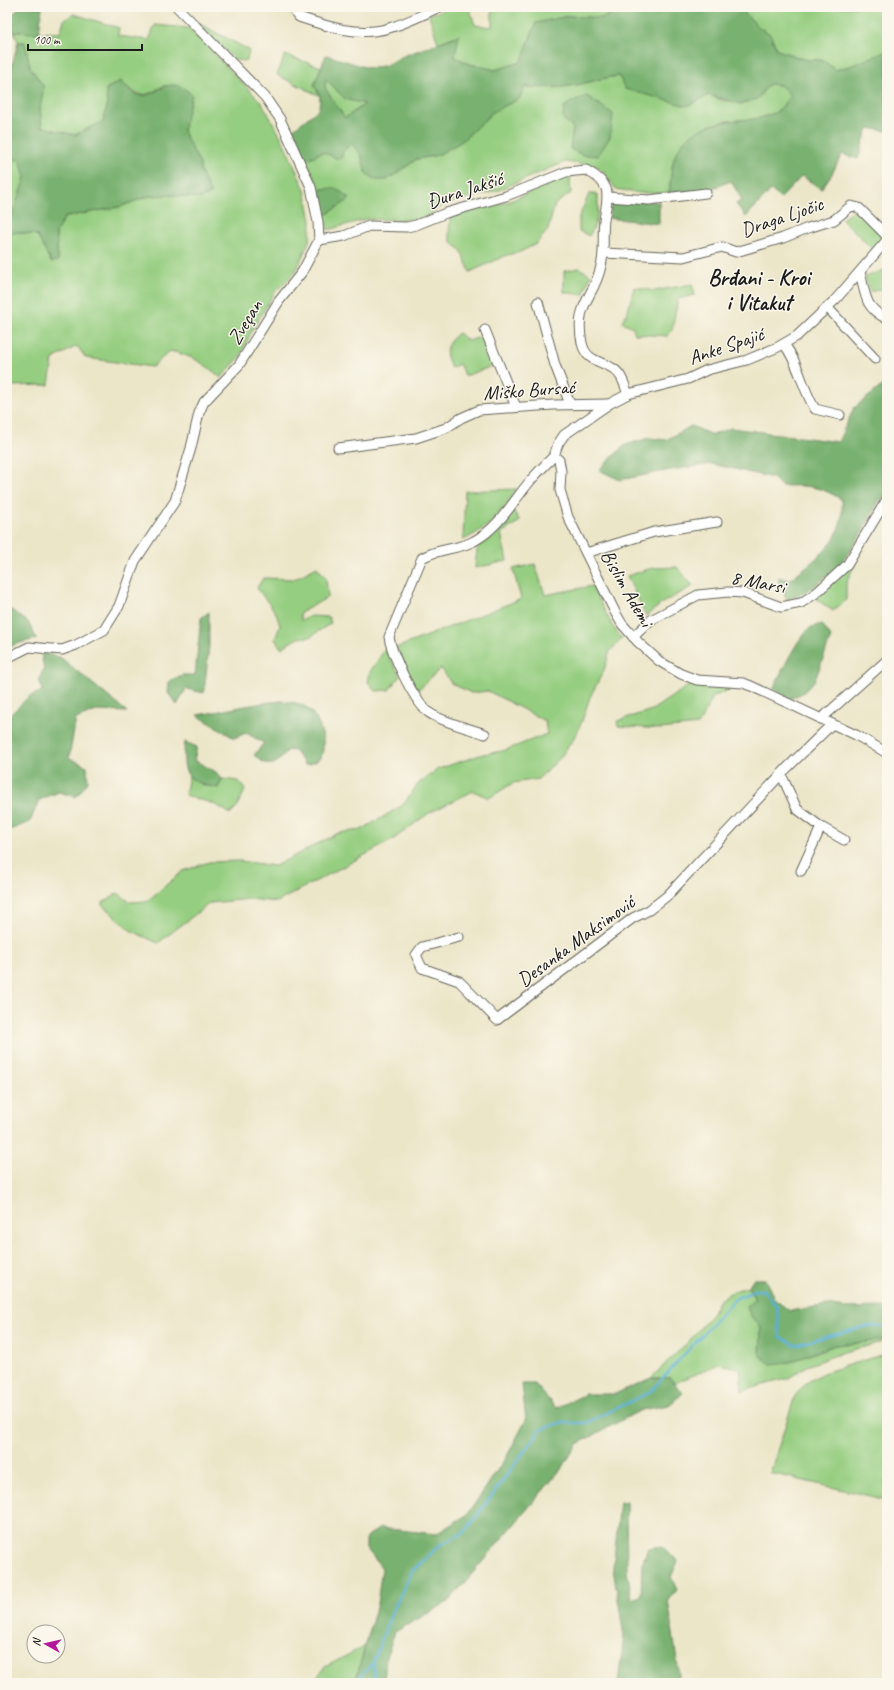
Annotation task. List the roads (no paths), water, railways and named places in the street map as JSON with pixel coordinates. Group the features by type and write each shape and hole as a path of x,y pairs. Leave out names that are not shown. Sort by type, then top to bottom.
{"street":[{"name":"Zveçan","path":"7,658 28,647 62,650 95,637 104,630 118,606 135,561 175,501 191,448 199,413 204,402 239,365 279,301 302,272 318,240 318,222 311,187 280,119 265,97 177,7"},
{"path":"296,7 295,12 300,17 348,30 365,32 389,28 440,7"},
{"name":"Ðura Jakšić","path":"318,240 344,236 368,226 407,227 416,225 446,213 506,196 576,169 586,170 602,182 607,191 608,197"},
{"path":"628,394 621,377 616,371 590,359 584,353 582,344 580,314 584,302 595,284 604,253 603,236 608,197 649,200 706,194"},
{"name":"Draga Ljočic","path":"604,253 683,257 722,248 736,252 783,238 834,220 848,208 854,206 859,208 887,236"},
{"name":"Anke Spajić","path":"609,404 628,394 688,379 707,370 747,360 784,344 797,336 827,307 860,272 887,240"},
{"path":"860,272 867,302 872,309 887,319"},
{"path":"538,302 555,365 570,404"},
{"path":"827,307 875,359"},
{"path":"485,330 516,407"},
{"path":"784,344 792,355 815,409 840,415"},
{"name":"Miško Bursać","path":"338,448 416,438 446,428 461,418 479,410 570,404 609,404"},
{"path":"485,734 429,713 419,701 403,673 390,647 389,637 422,558 431,552 474,541 492,527 511,507 530,481 554,456 558,444 564,436 609,404"},
{"name":"Bislim Ademi","path":"554,456 559,460 561,471 560,490 568,517 622,624 653,656 681,674 708,682 743,683 870,742 887,753"},
{"name":"8 Marsi","path":"633,637 651,620 698,595 728,592 743,593 781,607 801,602 816,593 847,565 887,499"},
{"path":"586,553 654,532 717,522"},
{"path":"821,719 887,660"},
{"name":"Desanka Maksimović","path":"459,937 422,947 416,955 422,968 458,981 497,1020 633,918 649,910 667,896 781,774 832,724"},
{"path":"781,774 797,808 821,827 844,840"},
{"path":"801,871 821,827"}],"waterway":[{"path":"354,1683 373,1663 391,1614 412,1571 440,1545 465,1532 540,1430 559,1423 586,1423 650,1392 735,1299 756,1290 763,1290 777,1307 780,1337 795,1345 868,1326 887,1326"},
{"path":"373,1664 375,1683"}],"district":[{"name":"Brđani - Kroi i Vitakut","path":"759,290"}]}
